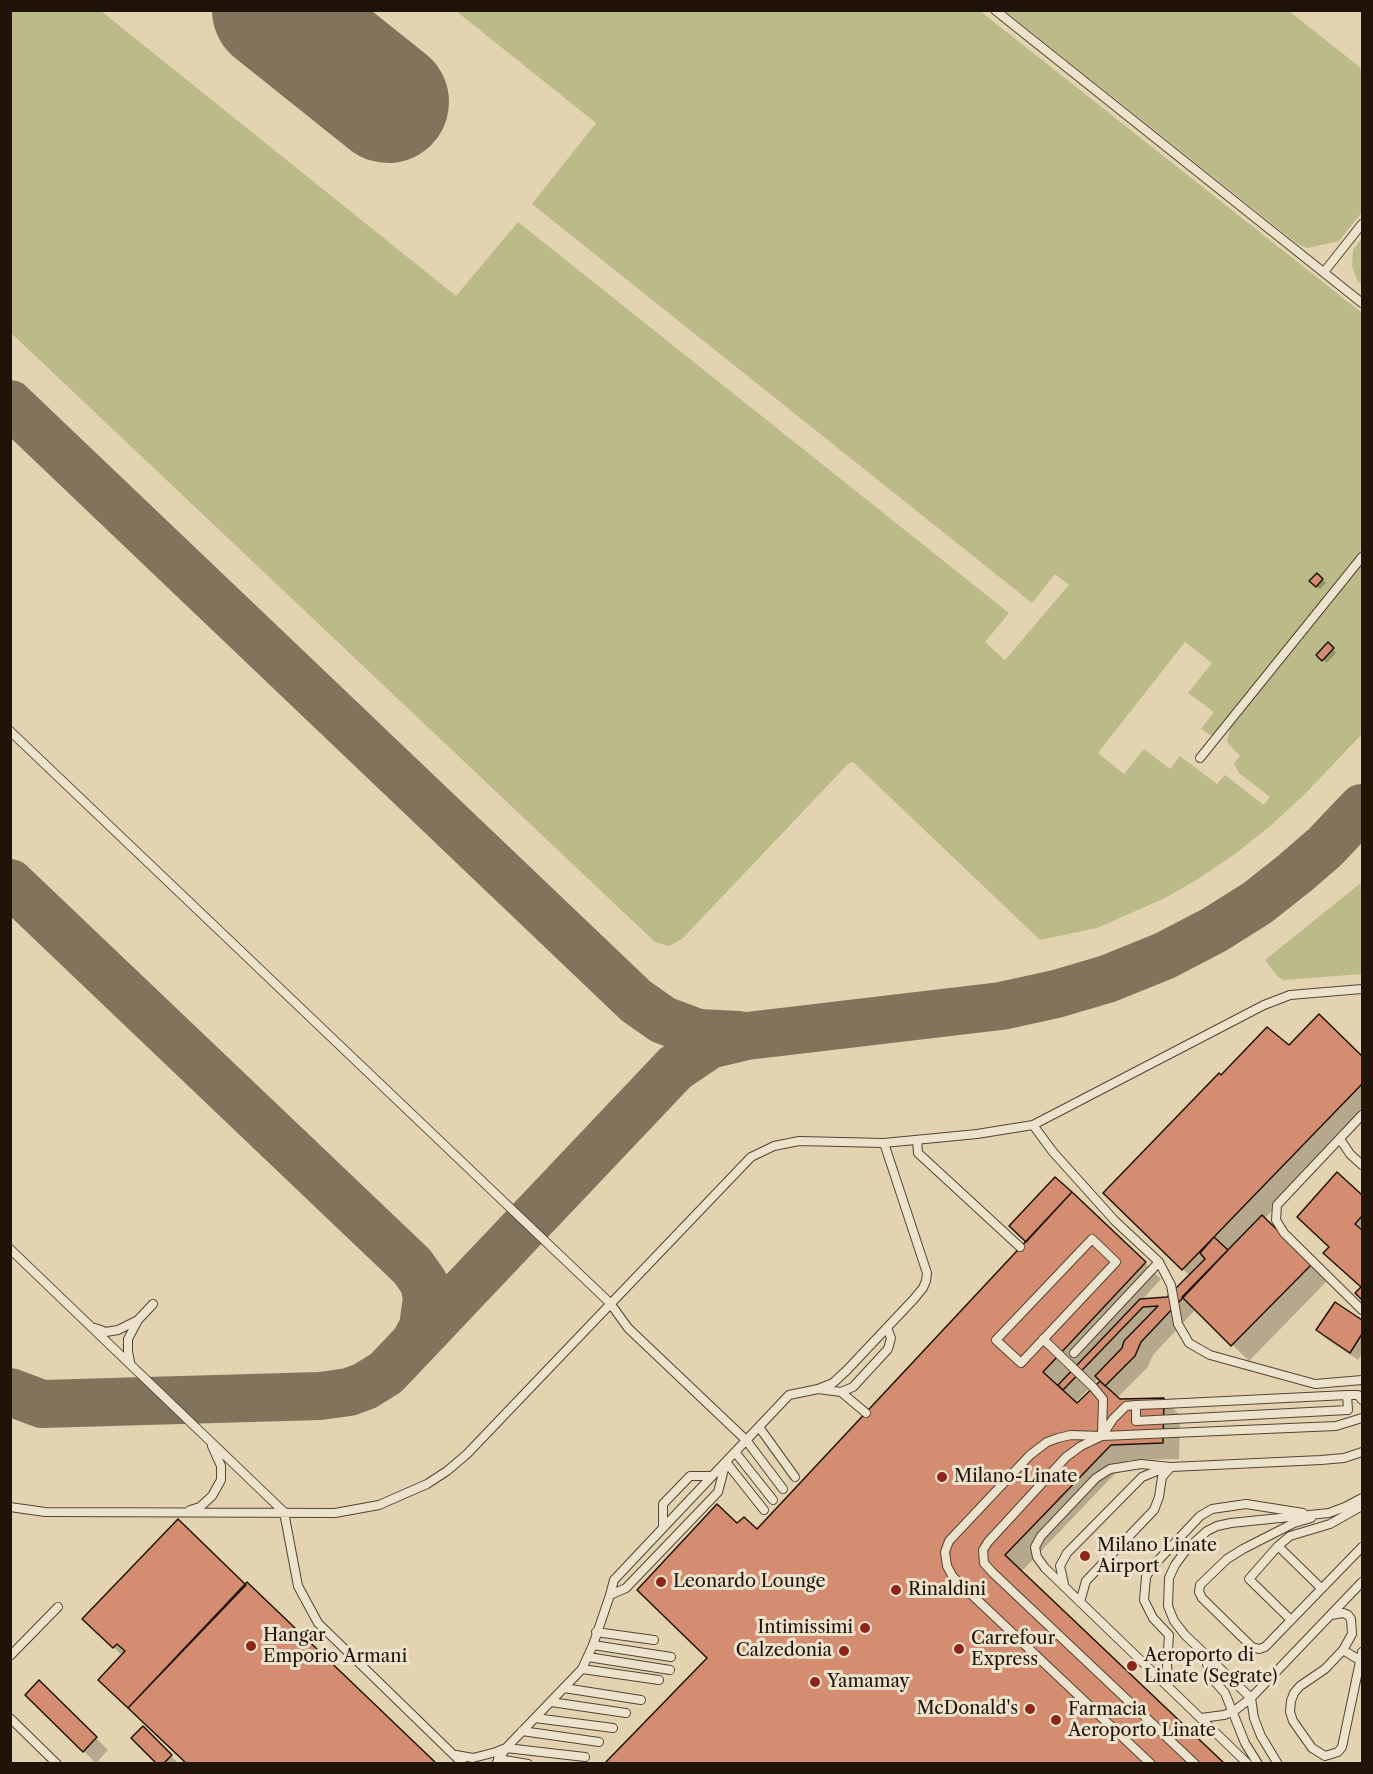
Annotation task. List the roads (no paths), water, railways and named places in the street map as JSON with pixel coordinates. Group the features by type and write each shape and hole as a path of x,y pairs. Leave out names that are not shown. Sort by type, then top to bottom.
{"lane":[{"path":"994,10 1362,303"},
{"path":"1324,272 1362,224"},
{"path":"1200,758 1362,556"},
{"path":"10,731 610,1303 628,1328 746,1440 783,1490"},
{"path":"11,1509 45,1512 334,1513 379,1505 402,1496 447,1471 467,1454 751,1157 774,1146 799,1141 884,1143 977,1134 1033,1125 1264,1005 1290,995 1362,989"},
{"path":"1362,1115 1277,1204 1276,1220 1284,1233 1362,1310"},
{"path":"1033,1125 1053,1152 1115,1221 1159,1262 1171,1285 1178,1324 1189,1343 1210,1355 1315,1384 1362,1380"},
{"path":"1340,1139 1350,1154 1362,1165"},
{"path":"917,1140 918,1153 1020,1247"},
{"path":"528,1764 497,1761 506,1748 582,1669 593,1645 614,1580 789,1395 818,1389 833,1383 923,1288 927,1273 884,1143"},
{"path":"1092,1239 1116,1262 1043,1339 1021,1363 996,1340 1092,1239"},
{"path":"10,1249 284,1512 298,1586 318,1623 463,1764"},
{"path":"1074,1353 1159,1262"},
{"path":"130,1363 128,1339 138,1320 153,1304"},
{"path":"93,1328 106,1332 118,1330 138,1320"},
{"path":"818,1389 841,1392 853,1387 888,1349 891,1338 887,1328"},
{"path":"1043,1339 1093,1387 1103,1400 1102,1436"},
{"path":"841,1392 866,1413"},
{"path":"1136,1405 1136,1421 1348,1410 1347,1395"},
{"path":"1195,1764 984,1563 983,1550 1066,1457 1081,1446 1102,1436 1113,1419 1126,1406 1347,1395 1358,1395 1362,1400"},
{"path":"1151,1764 953,1577 947,1566 945,1552 949,1541 1030,1455 1047,1442 1058,1438 1071,1435 1102,1436 1336,1426 1362,1418"},
{"path":"759,1427 795,1477"},
{"path":"182,1512 200,1507 212,1497 221,1480 221,1466 216,1452 200,1430"},
{"path":"735,1452 773,1500"},
{"path":"1248,1764 1066,1588 1037,1557 1035,1546 1041,1536 1096,1478 1110,1469 1142,1464 1171,1467 1321,1460 1344,1458 1362,1452"},
{"path":"726,1462 764,1510"},
{"path":"610,1595 626,1588 718,1492 726,1462"},
{"path":"1066,1588 1059,1566 1067,1553 1142,1477 1153,1471 1171,1467"},
{"path":"1080,1602 1086,1581 1154,1510 1162,1477 1171,1467"},
{"path":"663,1528 663,1504 690,1476 712,1476"},
{"path":"1362,1498 1345,1508 1294,1523 1243,1549 1227,1559 1200,1585 1199,1592 1202,1598 1252,1647 1259,1649 1265,1647 1362,1547"},
{"path":"1169,1688 1167,1666 1169,1635 1152,1618 1144,1600 1146,1577 1161,1556 1200,1516 1212,1509 1246,1504 1272,1506 1311,1514"},
{"path":"1292,1620 1249,1579 1290,1536 1330,1524 1362,1506"},
{"path":"1278,1764 1260,1736 1251,1698 1185,1635 1174,1621 1168,1606 1169,1578 1175,1565 1197,1539 1216,1526 1329,1513"},
{"path":"1278,1546 1321,1588"},
{"path":"1201,1718 1221,1716 1234,1711 1251,1698 1362,1582"},
{"path":"10,1656 58,1607"},
{"path":"1331,1615 1343,1613 1351,1619 1352,1634 1343,1650 1325,1669 1300,1686 1294,1693 1290,1712 1293,1721 1311,1748 1324,1756 1338,1752 1342,1747 1362,1657 1343,1650"},
{"path":"596,1632 654,1640"},
{"path":"593,1645 671,1657"},
{"path":"1206,1656 1209,1676 1225,1693 1242,1736 1258,1764"},
{"path":"588,1657 670,1670"},
{"path":"582,1669 659,1680"},
{"path":"564,1688 641,1700"},
{"path":"551,1702 626,1713"},
{"path":"10,1718 57,1764"},
{"path":"535,1718 613,1728"},
{"path":"522,1731 599,1742"},
{"path":"452,1753 464,1758 473,1758 506,1748 585,1757"}],"place":[{"name":"Milano-Linate","path":"942,1477"},
{"name":"Milano Linate Airport","path":"1085,1556"},
{"name":"Leonardo Lounge","path":"661,1582"},
{"name":"Rinaldini","path":"896,1590"},
{"name":"Intimissimi","path":"865,1628"},
{"name":"Hangar Emporio Armani","path":"251,1646"},
{"name":"Carrefour Express","path":"959,1649"},
{"name":"Calzedonia","path":"844,1651"},
{"name":"Aeroporto di Linate (Segrate)","path":"1132,1666"},
{"name":"Yamamay","path":"815,1682"},
{"name":"McDonald's","path":"1030,1709"},
{"name":"Farmacia Aeroporto Linate","path":"1056,1720"}]}
